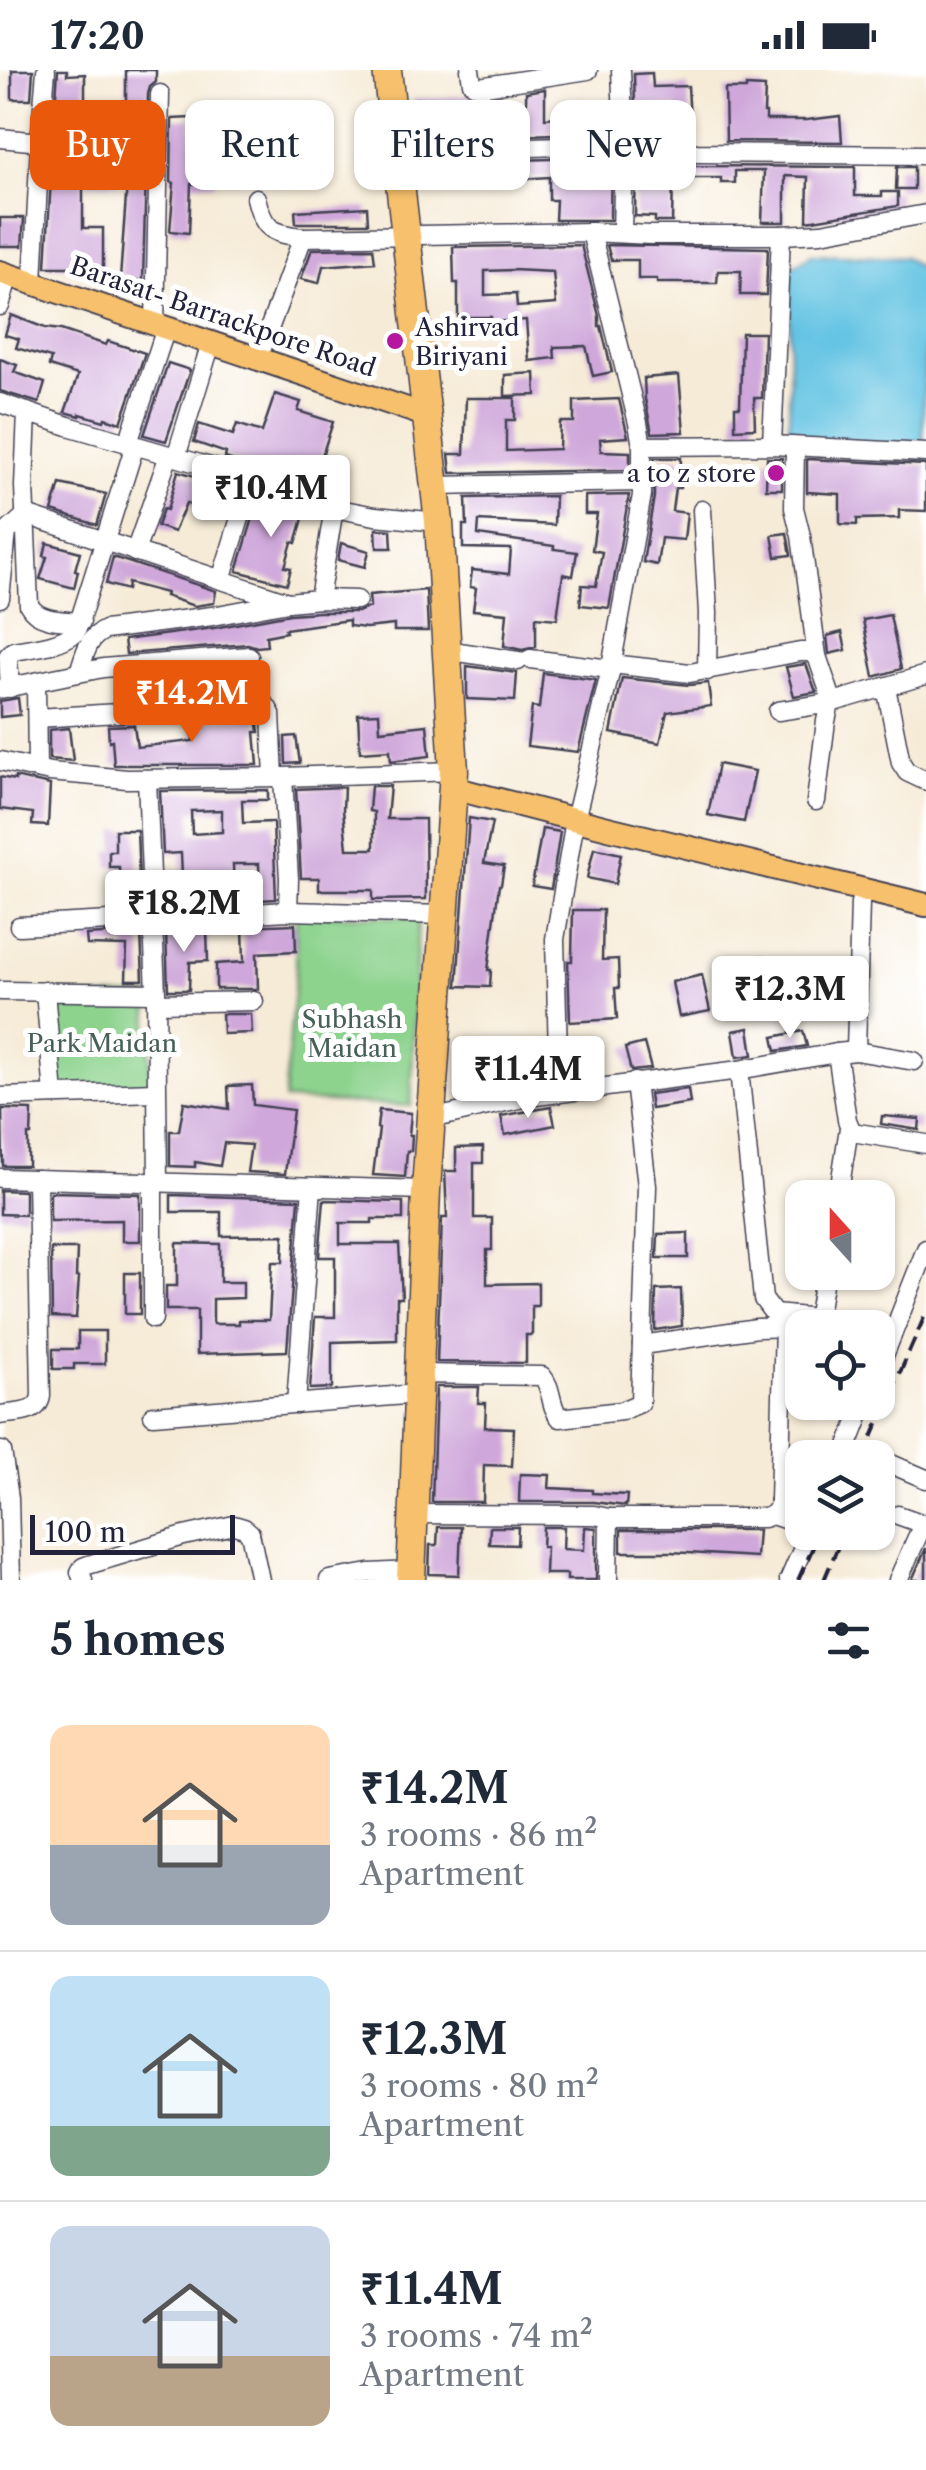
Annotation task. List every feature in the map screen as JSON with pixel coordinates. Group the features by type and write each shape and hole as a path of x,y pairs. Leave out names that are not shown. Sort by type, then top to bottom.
{"highway":[{"path":"387,70 390,100"},
{"path":"401,190 440,522 454,780 426,1190 411,1576"}],"main road":[{"name":"Barasat- Barrackpore Road","path":"4,273 428,416"},
{"path":"454,780 575,820 926,906"}],"street":[{"path":"44,100 46,70"},
{"path":"470,70 472,83 479,87 588,70"},
{"path":"621,70 622,100"},
{"path":"160,94 161,326 106,542 81,622 70,637 13,651 8,656 5,688 79,672 249,656"},
{"path":"0,138 30,141"},
{"path":"696,153 926,155"},
{"path":"33,282 38,190"},
{"path":"622,233 623,190"},
{"path":"256,198 262,221 269,228 302,237 590,232 650,236 781,235 822,233 926,214"},
{"path":"560,1092 555,939 575,820 611,667 642,495 638,423 590,232"},
{"path":"772,446 781,235"},
{"path":"258,358 302,237"},
{"path":"0,306 4,273"},
{"path":"135,552 211,343"},
{"path":"0,402 334,508 440,522"},
{"path":"27,412 24,464 28,596 32,612 81,622"},
{"path":"642,446 772,446 926,453"},
{"path":"795,447 794,508 817,656 830,694 816,801"},
{"path":"221,580 252,479"},
{"path":"435,486 642,482"},
{"path":"320,599 334,508"},
{"path":"702,510 707,671"},
{"path":"26,515 288,602"},
{"path":"0,598 7,532 26,515"},
{"path":"79,672 94,635 105,630 288,602 357,600"},
{"path":"446,650 672,672 707,671 800,652 817,656"},
{"path":"778,711 830,704 926,675"},
{"path":"36,682 37,770"},
{"path":"886,687 901,763 907,772 926,782"},
{"path":"36,718 262,704 271,714 289,879 288,911"},
{"path":"0,761 37,770 126,779 454,780"},
{"path":"147,779 156,998 153,1319"},
{"path":"856,1052 860,902"},
{"path":"19,926 288,911 446,915"},
{"path":"0,991 254,1001"},
{"path":"45,992 54,1095"},
{"path":"431,1119 528,1097 739,1070 836,1053 856,1052 914,1061"},
{"path":"836,1053 849,1128 841,1180"},
{"path":"739,1070 763,1298 774,1314 785,1317"},
{"path":"152,1415 296,1404 418,1384 542,1376 560,1418 622,1411 640,1402 646,1186 635,1082"},
{"path":"0,1096 156,1092"},
{"path":"849,1128 860,1134 926,1144"},
{"path":"0,1178 426,1190"},
{"path":"0,1415 34,1410 42,1396 37,1179"},
{"path":"296,1404 312,1187"},
{"path":"895,1316 926,1250"},
{"path":"642,1345 784,1327 780,1500 772,1516"},
{"path":"2,1451 9,1498 11,1580"},
{"path":"895,1466 926,1479"},
{"path":"414,1514 772,1516 785,1520"},
{"path":"898,1515 924,1524 898,1580"},
{"path":"608,1580 609,1518"},
{"path":"83,1580 82,1567 234,1525 250,1533 260,1580"},
{"path":"789,1580 802,1550"},
{"path":"328,1580 369,1573 411,1576"}],"green space":[{"name":"Subhash Maidan","path":"296,914 418,918 411,1106 284,1100 296,967"},
{"name":"Park Maidan","path":"148,995 151,1088 58,1091 52,998"}],"water":[{"path":"812,254 905,257 926,273 923,448 804,442 794,437 789,426 790,268"}],"building":[{"path":"12,70 33,70 31,99 12,99"},
{"path":"58,70 67,70 67,75 85,74 85,100 56,98"},
{"path":"126,70 156,70 156,82 150,87 148,100 126,100"},
{"path":"652,73 653,87 688,86 689,100 635,100 634,74"},
{"path":"765,87 766,120 840,116 842,142 726,141 725,89"},
{"path":"545,89 545,118 550,118 550,134 530,135 530,100 526,100 526,92"},
{"path":"501,96 501,100 414,99 481,99"},
{"path":"185,118 185,190 191,190 189,233 170,231 174,183 172,119"},
{"path":"550,159 550,190 610,190 610,220 555,220 556,200 549,200 549,177 530,178 530,160"},
{"path":"696,166 855,167 855,196 898,192 898,206 807,221 808,177 785,176 785,222 762,222 764,171 735,171 735,183 721,183 721,178 696,178"},
{"path":"897,167 914,167 914,189 896,189"},
{"path":"50,190 83,190 83,228 103,228 103,267 46,267"},
{"path":"126,190 145,190 143,281 120,279"},
{"path":"635,190 673,190 672,222 635,216"},
{"path":"367,207 368,223 296,223 295,211"},
{"path":"0,218 24,218 22,246 0,246"},
{"path":"581,245 612,372 593,376 586,346 554,347 555,358 529,361 526,320 491,322 491,317 458,317 453,247","holes":["485,271 553,272 556,304 517,307 516,294 485,295"]},
{"path":"607,245 768,248 766,295 740,295 741,271 718,271 717,283 657,283 657,279 638,279 638,260 611,260"},
{"path":"373,248 375,262 323,266 319,283 301,279 312,249"},
{"path":"11,315 45,328 145,353 121,423 65,412 78,375 49,366 51,358 16,348 19,339 5,335"},
{"path":"742,333 764,333 762,398 754,398 755,428 735,429 735,407 740,407"},
{"path":"0,359 17,365 14,372 45,383 39,403 0,391"},
{"path":"168,363 190,370 166,441 144,435"},
{"path":"535,373 536,395 505,396 505,375"},
{"path":"679,375 684,432 652,433 644,378"},
{"path":"275,394 301,402 298,411 333,422 319,465 325,467 318,489 225,458 226,453 194,442 199,424 233,435 237,424 262,432"},
{"path":"466,398 515,398 515,420 506,420 506,451 559,449 560,422 574,422 574,401 619,399 628,437 600,439 601,451 630,452 630,470 451,473 449,454 464,454"},
{"path":"654,458 681,458 680,488 675,488 672,511 687,513 684,540 661,538 657,565 643,562 654,497"},
{"name":"a to z store","path":"767,458 782,458 782,489 766,489"},
{"path":"807,459 926,465 926,511 899,510 899,518 857,519 857,525 840,524 840,494 807,492"},
{"path":"178,471 236,488 228,515 186,503 174,532 157,526 163,509 167,510"},
{"path":"60,484 106,494 97,525 52,511"},
{"path":"260,495 305,511 285,567 291,568 287,584 237,571"},
{"path":"629,495 609,608 580,605 582,585 596,586 602,552 592,550 597,514 585,514 585,496"},
{"path":"555,496 554,525 479,521 478,535 577,552 573,576 563,574 557,619 536,617 536,647 522,650 504,646 507,613 473,610 476,588 470,587 472,570 509,574 511,549 463,548 466,498"},
{"path":"376,529 391,530 392,548 377,548"},
{"path":"787,533 791,555 776,557 772,535"},
{"path":"47,543 80,552 74,588 40,579"},
{"path":"341,543 369,551 365,567 338,560"},
{"path":"113,557 216,591 214,603 194,606 165,596 166,593 128,583 127,590 106,584"},
{"path":"426,590 428,631 394,631 394,625 349,626 349,620 285,629 286,632 266,636 267,646 248,644 126,654 124,640 290,614 358,612 370,607 369,595"},
{"path":"890,615 901,669 874,677 863,620"},
{"path":"842,632 846,650 829,654 827,636"},
{"path":"806,664 816,692 794,696 786,667"},
{"path":"467,666 517,673 515,701 467,699"},
{"path":"253,668 254,679 227,681 228,694 172,697 170,675"},
{"path":"543,673 596,680 578,752 527,746 532,707 539,708"},
{"path":"622,678 689,685 708,683 711,706 667,712 660,743 611,733"},
{"path":"18,698 20,715 0,717 0,701"},
{"path":"379,713 380,730 427,725 430,756 391,761 390,750 360,752 358,714"},
{"path":"257,717 258,765 114,765 108,726 134,725 137,747 193,741 191,721"},
{"path":"69,728 73,761 49,759 49,730"},
{"path":"296,736 300,763 286,764 285,737"},
{"path":"718,764 755,771 744,822 708,815"},
{"path":"0,777 50,785 48,826 32,825 33,813 0,809"},
{"path":"371,786 390,786 387,819 425,819 426,899 373,900 373,890 319,890 319,878 301,878 296,789 344,787 347,849 374,849 374,812 369,811"},
{"path":"268,790 268,800 242,800 243,823 273,822 276,899 260,900 259,864 233,864 234,901 165,905 164,876 182,876 181,853 163,854 160,791","holes":["222,810 222,832 192,834 191,811"]},
{"path":"469,818 492,822 484,863 504,866 488,970 490,987 457,986"},
{"path":"542,829 560,832 551,889 532,886"},
{"path":"115,830 137,830 140,907 115,908 115,897 120,896 119,867 109,867 109,851 115,851"},
{"path":"594,848 621,854 615,884 587,878"},
{"path":"573,910 603,910 602,960 618,959 617,1019 570,1022 568,961 572,961"},
{"path":"295,924 296,951 257,953 258,989 216,989 216,964 244,962 243,926"},
{"path":"207,928 208,961 190,962 189,990 168,990 166,930"},
{"path":"141,932 143,980 126,980 127,946 87,945 86,935"},
{"path":"762,956 771,1014 754,1018 748,994 754,993 748,958"},
{"path":"702,975 710,1011 679,1017 672,982"},
{"path":"222,1014 251,1014 252,1033 223,1034"},
{"path":"749,1028 753,1055 737,1057 733,1031"},
{"path":"803,1031 807,1046 776,1051 773,1037"},
{"path":"644,1043 651,1069 631,1071 625,1048"},
{"path":"516,1060 546,1060 546,1082 516,1087"},
{"path":"252,1085 253,1105 293,1110 285,1174 247,1172 251,1145 224,1143 220,1166 195,1162 195,1167 170,1166 170,1131 179,1131 184,1102 229,1109 228,1086"},
{"path":"688,1089 690,1103 651,1109 649,1094"},
{"path":"551,1107 555,1125 505,1135 501,1116"},
{"path":"2,1109 32,1110 28,1166 3,1166"},
{"path":"379,1110 411,1113 411,1151 407,1151 405,1177 373,1175"},
{"path":"882,1116 920,1119 919,1130 881,1124"},
{"path":"483,1147 483,1163 474,1163 474,1218 492,1218 487,1284 538,1283 538,1306 532,1306 532,1335 526,1335 526,1363 437,1362 442,1218 447,1218 445,1171 456,1171 456,1148"},
{"path":"0,1190 25,1191 25,1215 0,1214"},
{"path":"50,1192 140,1194 140,1241 122,1241 122,1220 50,1221"},
{"path":"171,1195 299,1199 287,1351 197,1354 197,1310 166,1310 166,1286 177,1286 177,1243 220,1244 220,1282 243,1282 243,1298 213,1299 213,1324 239,1324 239,1320 269,1320 272,1262 283,1262 284,1235 221,1236 221,1212 171,1212"},
{"path":"324,1200 403,1202 403,1219 340,1223 340,1244 399,1244 402,1298 397,1298 397,1340 332,1342 332,1388 310,1389 315,1317 335,1317 335,1257 319,1257"},
{"path":"688,1233 688,1258 657,1258 658,1234"},
{"path":"51,1249 77,1249 76,1318 52,1317"},
{"path":"125,1273 140,1273 140,1314 125,1314"},
{"path":"681,1289 682,1326 655,1330 656,1290"},
{"path":"78,1331 105,1331 105,1364 53,1369 53,1349 78,1349"},
{"path":"436,1387 479,1387 478,1403 486,1403 485,1427 514,1428 512,1466 484,1465 483,1502 432,1502"},
{"path":"520,1474 550,1475 549,1488 627,1495 626,1506 519,1502"},
{"path":"438,1527 461,1527 459,1575 429,1574 430,1545 437,1545"},
{"path":"490,1527 518,1527 517,1545 489,1544"},
{"path":"543,1527 564,1527 563,1549 584,1550 585,1527 596,1528 596,1580 567,1580 567,1574 545,1574"},
{"path":"621,1530 758,1530 756,1557 621,1552"},
{"path":"926,1548 926,1580 912,1580"}],"railway":[{"path":"871,1440 926,1313"},
{"path":"798,1580 812,1550"},
{"path":"824,1580 836,1550"}],"place":[{"name":"Ashirvad Biriyani","path":"395,341"},
{"name":"a to z store","path":"776,473"}]}
